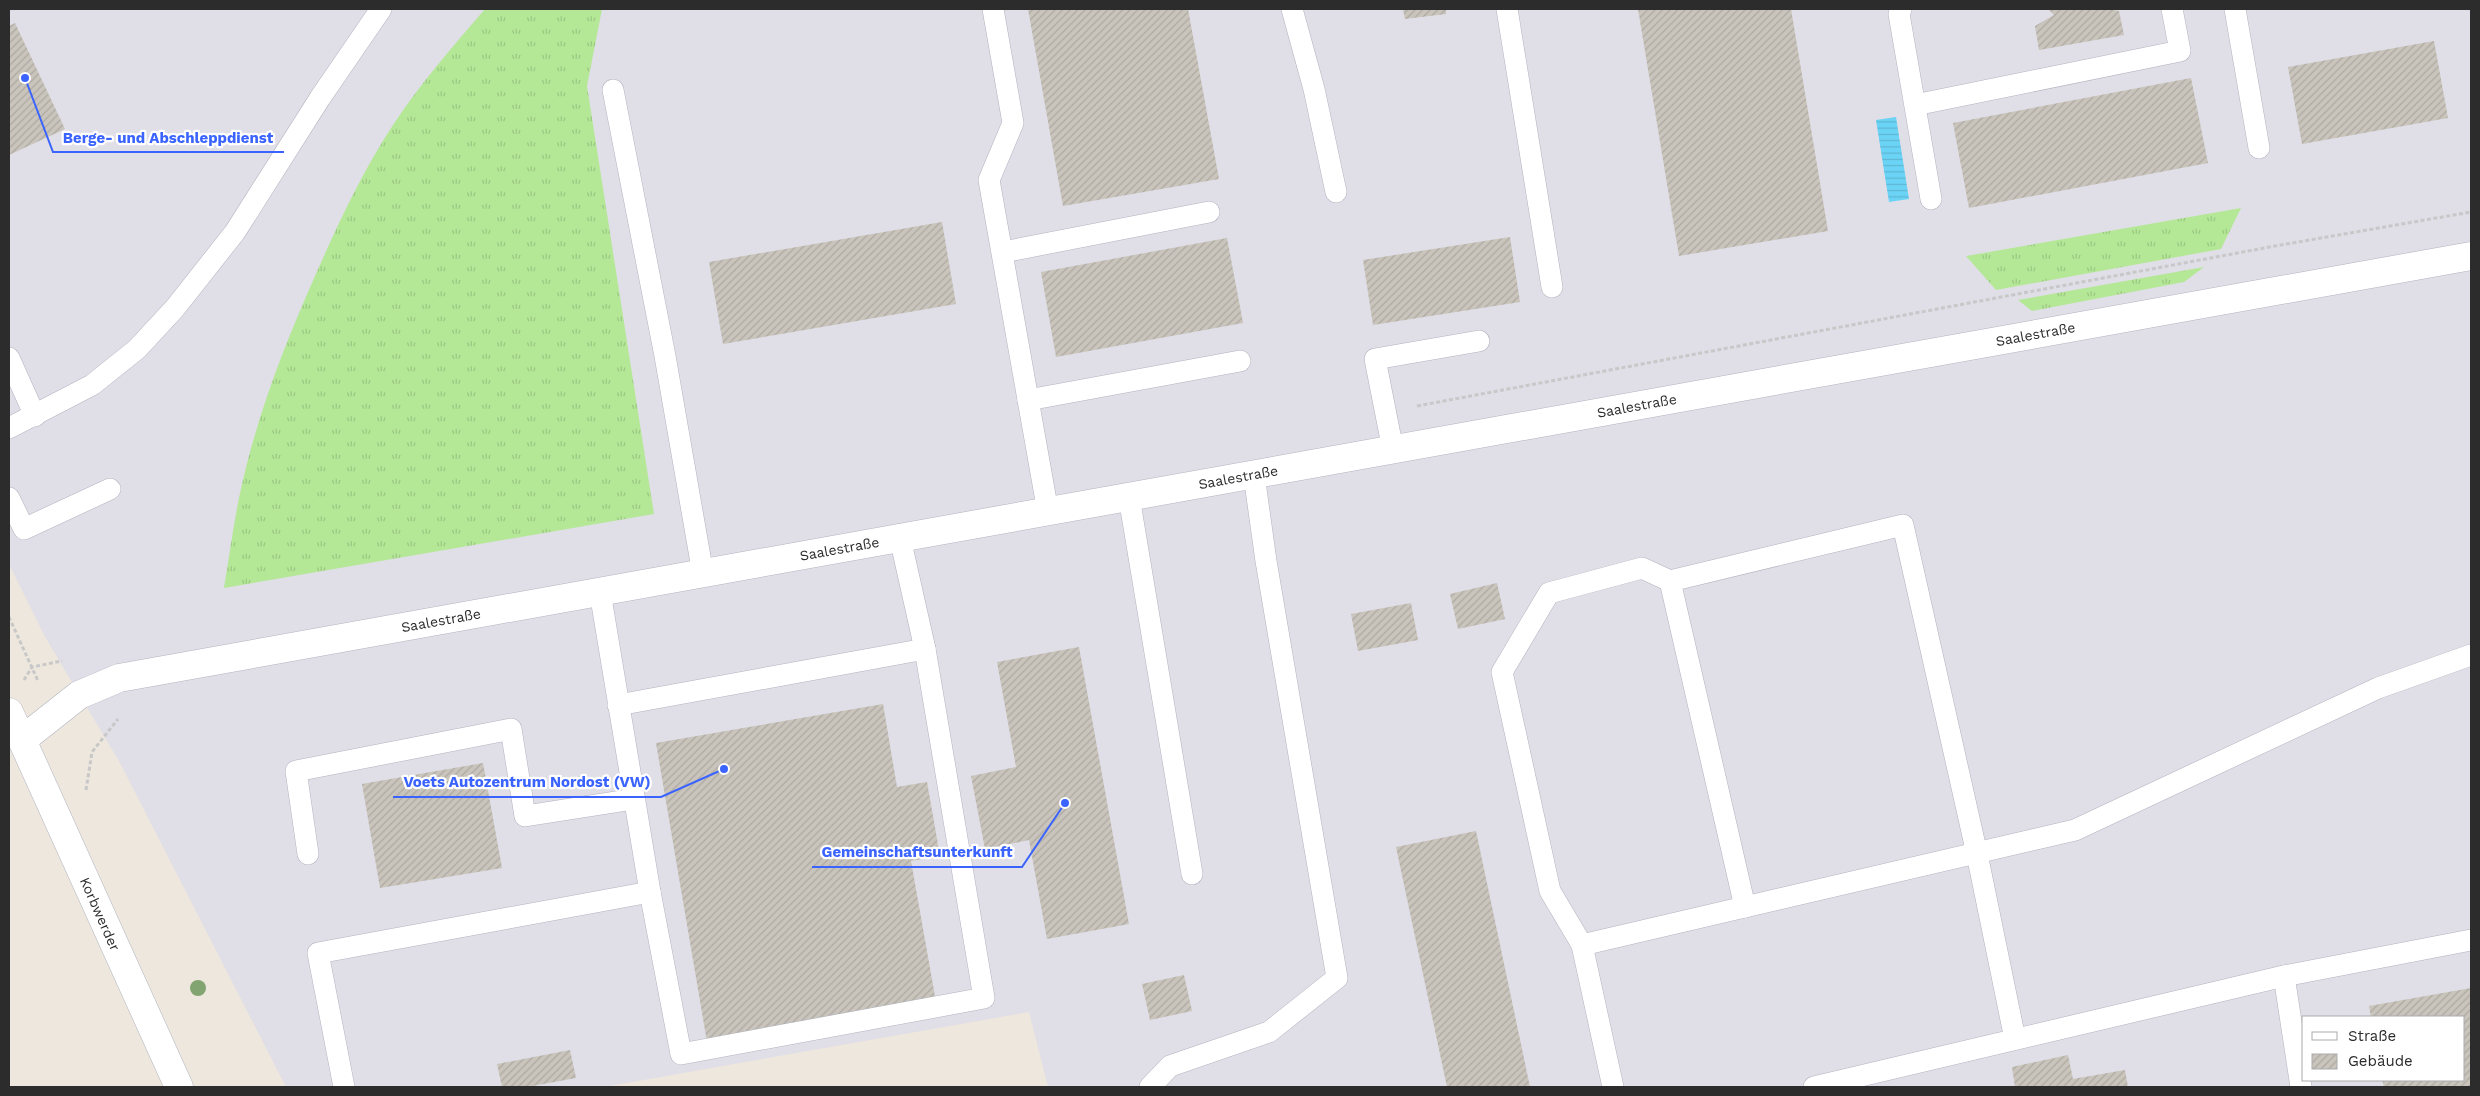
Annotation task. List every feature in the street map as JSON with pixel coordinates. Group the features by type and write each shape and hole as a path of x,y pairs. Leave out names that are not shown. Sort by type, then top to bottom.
{"main road":[{"name":"Saalestraße","path":"22,740 79,695 119,678 2471,256"},
{"name":"Korbwerder","path":"9,712 179,1087"}],"lane":[{"path":"9,428 92,385 137,349 174,308 235,232 320,98 381,9"},
{"path":"993,9 1013,123 989,180 1048,512"},
{"path":"1292,9 1314,89 1336,192"},
{"path":"1507,9 1552,288"},
{"path":"1901,9 1899,14 1930,199"},
{"path":"1915,105 2180,51 2172,9"},
{"path":"2235,9 2259,148"},
{"path":"613,90 665,356 703,574"},
{"path":"1003,252 1209,212"},
{"path":"1393,450 1375,359 1479,341"},
{"path":"9,358 35,416"},
{"path":"1028,400 1240,361"},
{"path":"1150,1087 1170,1066 1269,1032 1337,978 1266,561 1254,475"},
{"path":"9,498 24,529 110,489"},
{"path":"1128,497 1192,874"},
{"path":"1613,1087 1582,945 1550,891 1502,672 1549,593 1642,568 1670,581 1903,525 1977,854 2015,1039"},
{"path":"600,592 650,892 681,1054 984,998 925,649 900,538"},
{"path":"1670,581 1745,907"},
{"path":"618,705 925,649"},
{"path":"1582,945 2075,830 2378,688 2471,655"},
{"path":"308,854 296,772 511,729 526,816 634,799"},
{"path":"344,1087 318,953 650,892"},
{"path":"1814,1087 2284,976 2471,940"},
{"path":"2284,976 2301,1087"}],"path":[{"path":"9,618 32,667"},
{"path":"85,798 92,752 123,714"}],"shaded area":[{"path":"9,9 2471,9 2471,1087 1048,1087 1029,1012 604,1087 286,1087 120,763 44,635 9,564"}],"green space":[{"path":"485,9 602,9 587,86 654,514 224,588 239,498 253,441 271,385 303,303 361,180 393,125 449,51"},
{"path":"2241,208 2221,249 1996,290 1966,256"},
{"path":"2204,267 2184,282 2032,311 2018,300"}],"water":[{"path":"1896,117 1909,199 1889,202 1876,120"}],"building":[{"path":"1028,9 1188,9 1219,179 1063,206"},
{"path":"1403,9 1446,9 1446,14 1405,19"},
{"path":"1638,9 1791,9 1828,231 1679,256"},
{"path":"2048,9 2108,9 2119,11 2124,35 2039,50 2035,26 2054,15"},
{"path":"15,23 65,129 9,155 9,26"},
{"path":"2434,41 2448,118 2302,144 2288,67"},
{"path":"2191,78 2208,163 1969,208 1953,123"},
{"path":"942,222 956,304 723,344 709,262"},
{"path":"1510,237 1520,302 1373,325 1363,260"},
{"path":"1227,238 1243,323 1056,357 1041,272"},
{"path":"1497,583 1505,619 1458,629 1450,594"},
{"path":"1411,603 1418,640 1358,651 1351,614"},
{"path":"1079,647 1129,924 1047,939 1029,840 985,849 971,776 1016,767 997,662"},
{"path":"883,704 897,787 927,782 940,856 911,861 936,1002 707,1042 656,743"},
{"path":"483,763 502,868 380,888 362,784"},
{"path":"1476,831 1530,1087 1447,1087 1396,847"},
{"path":"1184,975 1192,1011 1150,1020 1142,984"},
{"path":"2471,988 2471,1087 2384,1087 2382,1081 2465,1081 2465,1016 2371,1016 2369,1006"},
{"path":"570,1050 576,1078 527,1087 502,1087 497,1064"},
{"path":"2068,1055 2073,1079 2125,1070 2128,1087 2015,1087 2012,1067"}],"place":[{"name":"Berge- und Abschleppdienst","path":"25,78"},
{"name":"Voets Autozentrum Nordost (VW)","path":"724,769"},
{"name":"Gemeinschaftsunterkunft","path":"1065,803"}]}
